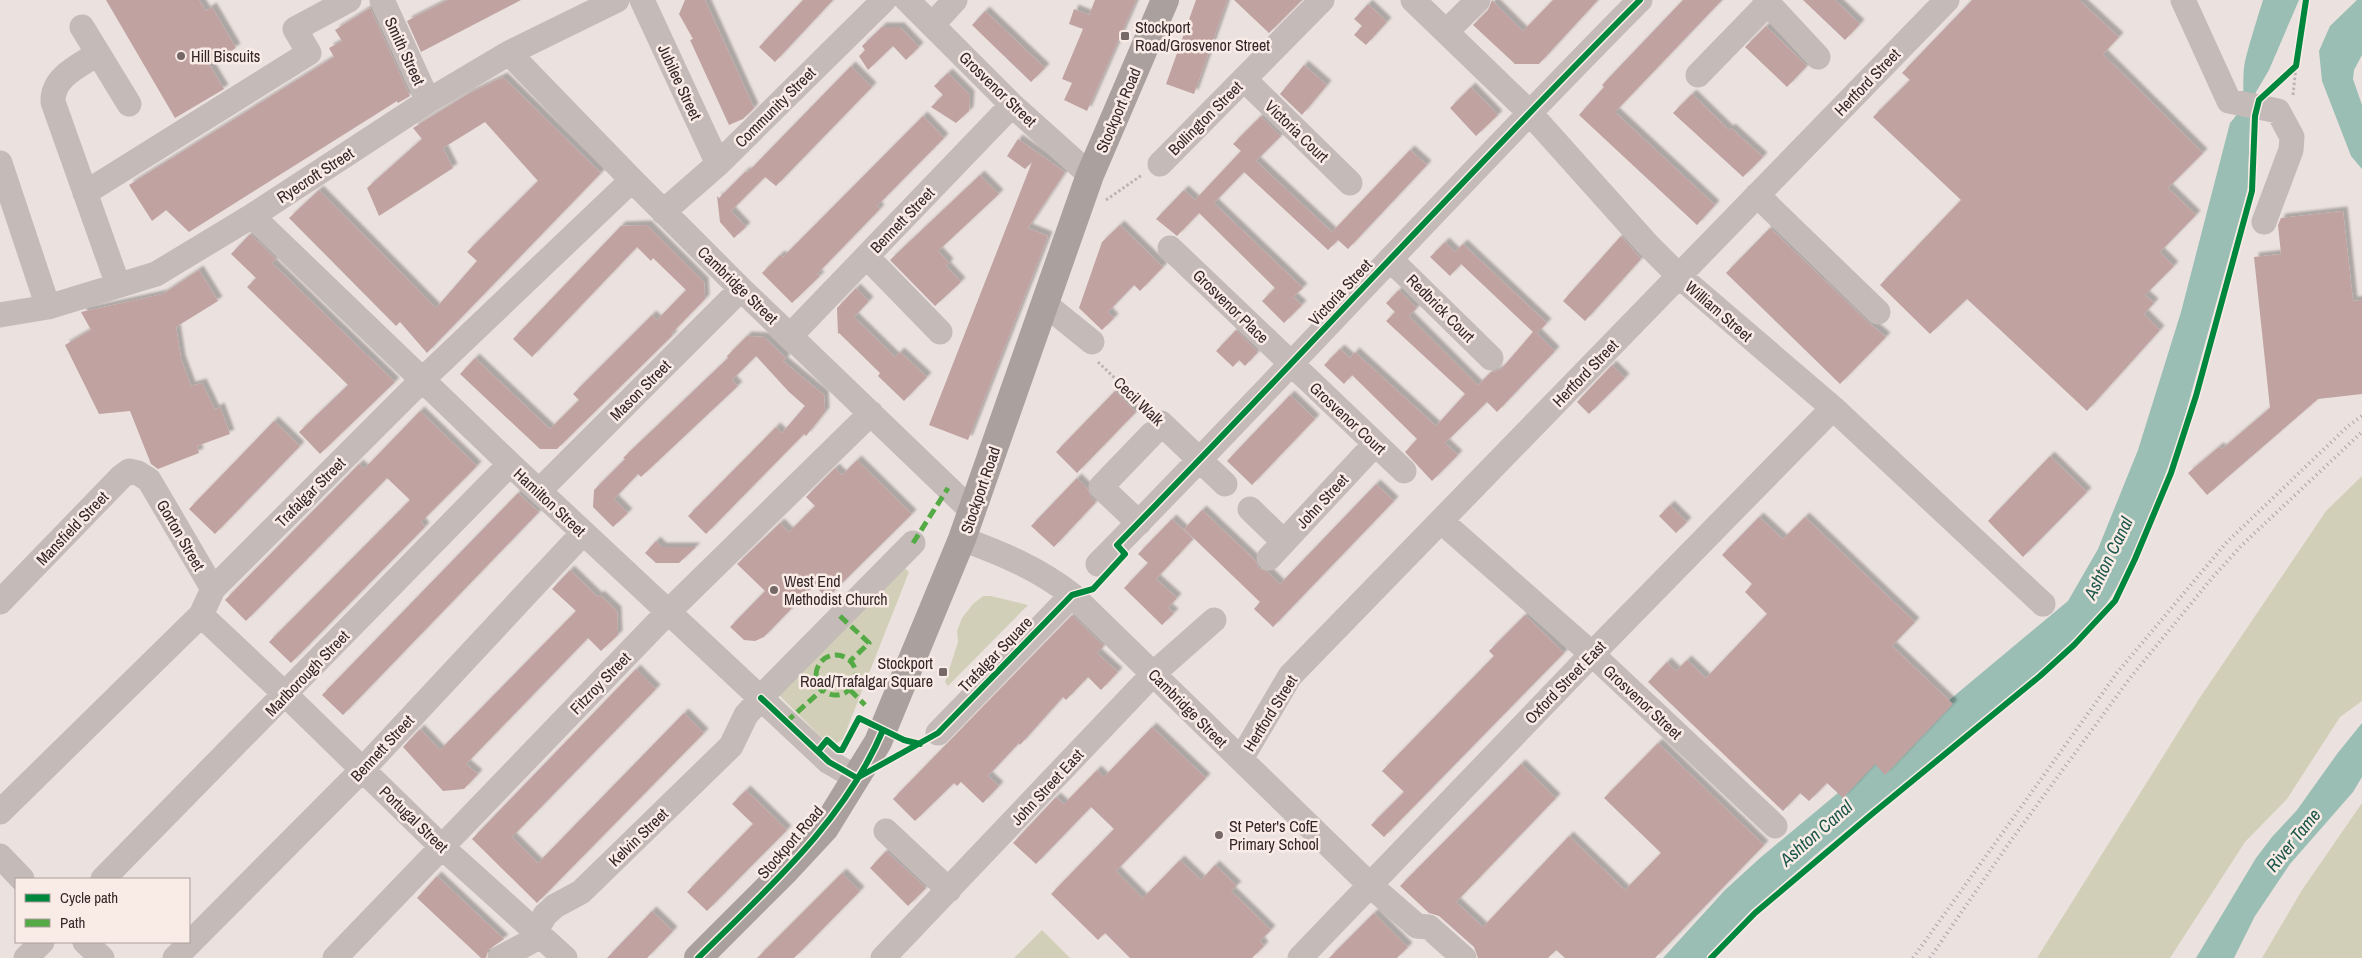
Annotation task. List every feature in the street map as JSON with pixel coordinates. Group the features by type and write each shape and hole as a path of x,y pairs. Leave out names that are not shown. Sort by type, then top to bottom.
{"highway":[{"name":"Stockport Road","path":"698,958 825,828 878,742 962,540 1090,175 1165,0"}],"street":[{"path":"85,193 309,54 295,29 349,0"},
{"name":"Smith Street","path":"382,0 428,101"},
{"name":"Ryecroft Street","path":"0,315 48,307 156,274 252,216 428,101 509,54 617,0"},
{"name":"Jubilee Street","path":"642,0 718,164"},
{"name":"Community Street","path":"663,212 718,164 884,0"},
{"name":"Grosvenor Street","path":"907,0 1012,105 1090,175"},
{"path":"933,24 955,0"},
{"name":"Bollington Street","path":"1160,164 1322,0"},
{"name":"William Street","path":"1413,0 1529,112 1648,245 1679,276 1833,408 2043,604"},
{"path":"1446,32 1478,0"},
{"name":"Victoria Street","path":"1098,564 1291,365 1529,112 1640,0"},
{"name":"Hertford Street","path":"1241,759 1290,676 1947,0"},
{"path":"2183,0 2227,99 2278,110 2292,137 2291,150 2264,222"},
{"path":"1698,75 1766,2 1818,56"},
{"path":"82,27 129,104"},
{"path":"97,54 56,84 52,92 53,102 118,285"},
{"name":"Cambridge Street","path":"509,54 741,289 972,511"},
{"name":"Victoria Court","path":"1244,79 1350,182"},
{"name":"Bennett Street","path":"791,335 1012,105"},
{"path":"0,163 48,307"},
{"name":"Trafalgar Street","path":"0,812 201,615 213,589 423,379 632,180"},
{"path":"1757,195 1878,312"},
{"name":"Hamilton Street","path":"252,216 510,464 829,762 857,778"},
{"name":"Grosvenor Place","path":"1170,248 1291,365"},
{"path":"867,257 940,332"},
{"name":"Redbrick Court","path":"1390,259 1491,358"},
{"name":"Mason Street","path":"539,491 741,289"},
{"path":"1046,304 1092,342"},
{"name":"Grosvenor Court","path":"1291,365 1404,471"},
{"name":"Oxford Street East","path":"1300,958 1592,654 1833,408"},
{"name":"Fitzroy Street","path":"334,958 669,612 871,413"},
{"path":"1139,523 1101,487 1156,428"},
{"name":"Cecil Walk","path":"1156,428 1200,460 1225,484"},
{"name":"John Street","path":"1250,509 1276,550 1375,444"},
{"name":"Marlborough Street","path":"104,878 286,695 510,464"},
{"name":"Mansfield Street","path":"0,602 121,477 129,471 138,473 149,480"},
{"name":"Gorton Street","path":"149,480 213,589"},
{"name":"Grosvenor Street","path":"1440,522 1592,654 1775,826"},
{"name":"Bennett Street","path":"190,943 363,769 583,533"},
{"name":"Cambridge Street","path":"962,540 996,552 1053,580 1072,594 1371,886 1417,926 1429,927 1464,958"},
{"path":"761,698 913,542"},
{"name":"Trafalgar Square","path":"938,733 1072,594"},
{"name":"Portugal Street","path":"201,615 442,847 565,958"},
{"name":"John Street East","path":"883,958 1154,673 1214,620"},
{"name":"Kelvin Street","path":"500,958 530,942 550,910 581,892 731,746 746,715 761,698"},
{"path":"886,831 949,890"},
{"path":"0,856 21,878"},
{"path":"26,958 41,943"},
{"path":"86,943 102,958"},
{"name":"Bennett Street","path":"175,958 190,943"}],"path":[{"path":"2289,71 2296,66 2297,56"}],"shaded area":[{"path":"2362,476 2362,701 2340,717 2287,799 2245,842 2170,958 2037,958 2199,699 2326,511"},
{"path":"902,566 909,572 843,739 831,747 777,693"},
{"path":"983,596 991,596 1028,605 948,686 945,682 958,642 957,631 962,618 973,604"},
{"path":"2362,803 2362,958 2262,958 2302,890"},
{"path":"1042,930 1070,958 1014,958"}],"water":[{"name":"Ashton Canal","path":"2263,0 2299,0 2269,70 2256,92 2250,116 2248,188 2178,441 2125,574 2105,606 2075,638 2033,677 1821,850 1751,911 1707,958 1663,958 1725,890 1760,858 2068,601 2098,549 2138,450 2181,312 2230,123 2240,107 2243,92 2244,66"},
{"path":"2357,0 2362,0 2362,55 2354,70 2353,79 2362,105 2362,169 2351,156 2322,81 2319,51 2330,26"},
{"name":"River Tame","path":"2362,723 2362,777 2353,792 2290,864 2255,916 2234,958 2196,958 2256,858 2297,810"}],"building":[{"name":"Hill Biscuits","path":"106,0 199,0 206,11 212,7 236,48 209,64 224,89 175,118"},
{"path":"448,0 521,0 421,52 407,21"},
{"path":"685,0 705,0 754,108 743,119 729,125 690,40 693,39 679,14"},
{"path":"803,0 833,0 775,62 759,47"},
{"path":"1095,0 1136,0 1087,111 1064,100 1072,83 1062,79 1083,29 1069,24 1074,9 1089,15"},
{"path":"1196,0 1227,0 1194,94 1166,84"},
{"path":"1234,0 1302,0 1269,33"},
{"path":"1492,0 1523,31 1553,0 1598,0 1539,64 1515,64 1473,25 1488,10"},
{"path":"1683,0 1722,0 1615,112 1715,205 1697,225 1579,115 1604,87 1602,85"},
{"path":"1803,0 1835,0 1860,24 1845,40"},
{"path":"1972,0 2079,0 2119,37 2103,54 2203,153 2168,188 2196,215 2160,252 2174,266 2145,295 2154,303 2144,314 2160,330 2087,411 1967,299 1930,334 1880,285 1961,200 1873,117 1910,80 1902,73"},
{"path":"1368,4 1387,22 1366,45 1354,35 1362,26 1354,19"},
{"path":"370,8 410,96 398,103 397,101 189,232 166,210 152,221 129,185 334,57 329,48 342,41 335,30"},
{"path":"985,11 1045,68 1031,82 972,25"},
{"path":"1766,26 1807,66 1787,87 1745,47"},
{"path":"882,27 900,27 919,47 906,60 893,46 868,70 859,56 865,50 862,46"},
{"path":"1304,65 1327,85 1302,115 1280,94"},
{"path":"851,66 872,87 776,186 765,177 731,211 746,227 734,238 720,222 717,196 719,198 746,171 747,173"},
{"path":"948,73 970,95 969,111 956,123 931,107 943,95 934,86"},
{"path":"503,77 601,173 427,353 400,322 396,326 289,218 319,190 436,308 477,261 467,252 538,181 485,122 443,148 453,168 379,216 367,188 422,139 413,128 468,94"},
{"path":"1471,87 1498,115 1476,136 1450,108"},
{"path":"1692,94 1729,130 1731,128 1763,157 1743,177 1673,113"},
{"path":"923,116 944,138 877,206 880,209 817,274 820,276 792,303 762,273 780,255 783,257"},
{"path":"1261,116 1281,136 1256,161 1332,232 1410,150 1427,165 1348,249 1338,240 1328,250 1244,172 1214,203 1303,288 1293,297 1302,305 1284,323 1262,301 1275,288 1199,213 1177,236 1156,219 1184,190 1195,200 1241,151 1233,144"},
{"path":"1018,139 1065,172 1028,228 1048,236 968,440 929,425 1032,162 1025,169 1007,156"},
{"path":"980,175 999,194 938,251 949,263 946,266 961,282 935,306 890,260"},
{"path":"2343,211 2353,301 2362,300 2362,394 2318,399 2207,495 2188,473 2219,447 2222,449 2270,408 2254,257 2281,254 2278,225 2281,218"},
{"path":"647,225 704,282 705,299 671,334 673,335 557,449 540,449 460,374 475,358 550,429 579,400 573,394 652,315 657,320 686,290 653,258 651,261 637,247 532,357 513,339 621,226"},
{"path":"1120,225 1163,267 1140,291 1134,285 1108,312 1114,318 1102,330 1079,308 1102,242"},
{"path":"1770,228 1886,337 1840,384 1726,273"},
{"path":"250,234 276,259 272,263 395,382 320,454 299,432 348,385 247,287 256,278 231,254"},
{"path":"1621,236 1641,259 1585,321 1563,301"},
{"path":"1445,242 1455,252 1463,244 1547,323 1537,333 1555,351 1497,412 1487,402 1445,443 1458,455 1432,481 1405,452 1417,439 1352,375 1344,384 1324,365 1340,349 1350,358 1355,352 1436,426 1465,394 1386,321 1395,312 1386,303 1399,290 1417,308 1409,316 1478,385 1491,372 1502,368 1533,332 1461,264 1450,276 1430,257"},
{"path":"199,270 218,301 176,327 181,359 191,386 202,383 215,410 220,407 230,434 197,446 199,453 158,469 151,464 130,411 99,414 65,345 91,330 81,312 163,294"},
{"path":"856,288 869,301 854,317 895,357 900,352 927,377 904,401 878,376 880,373 838,334 837,308"},
{"path":"1236,330 1258,352 1245,366 1239,360 1233,367 1216,351"},
{"path":"747,336 764,337 786,358 783,361 824,395 825,412 806,436 804,434 706,534 688,516 776,427 782,433 805,406 789,392 756,356 732,380 738,386 641,477 638,474 614,499 628,513 613,527 593,507 594,490 625,459 623,458 728,358 727,356"},
{"path":"1612,365 1625,378 1589,414 1577,402"},
{"path":"1115,391 1136,412 1077,473 1056,452"},
{"path":"1290,395 1315,419 1252,485 1227,461"},
{"path":"420,411 477,466 421,522 425,527 291,663 269,642 410,500 387,478 246,621 225,600 359,464 364,469"},
{"path":"274,421 300,446 215,534 189,509"},
{"path":"2050,456 2087,492 2023,557 1988,521"},
{"path":"857,460 912,514 827,598 814,585 764,637 755,641 744,640 730,627 765,591 737,564 780,523 789,532 815,506 806,497 835,468 842,475"},
{"path":"1077,478 1087,488 1091,497 1096,502 1054,547 1031,526"},
{"path":"1376,484 1394,501 1273,627 1254,609 1260,602 1184,529 1202,510 1255,560 1259,568 1268,572 1280,584"},
{"path":"518,493 539,512 343,715 322,695"},
{"path":"1670,505 1687,522 1676,533 1659,516"},
{"path":"1759,517 1783,539 1805,517 1915,622 1892,646 1953,704 1885,775 1875,764 1843,798 1827,783 1809,801 1800,793 1783,811 1648,682 1667,662 1676,671 1687,660 1706,678 1767,614 1745,592 1752,584 1722,555"},
{"path":"1172,519 1193,539 1156,579 1177,598 1168,608 1174,613 1162,625 1124,588 1148,563 1138,554"},
{"path":"656,541 662,547 696,547 679,563 656,563 645,553"},
{"path":"570,570 598,597 600,595 617,611 618,635 601,651 588,638 466,764 478,774 464,789 443,791 403,747 420,729 440,750 576,611 552,589"},
{"path":"1072,615 1104,646 1097,653 1118,672 1101,690 1088,677 1066,700 1063,697 1020,745 1019,743 988,776 999,786 983,803 961,782 957,786 954,783 915,821 893,799"},
{"path":"1525,615 1564,653 1384,837 1371,825 1404,792 1382,771 1494,656 1489,651"},
{"path":"636,669 656,689 512,837 538,863 684,713 704,733 537,903 472,839"},
{"path":"1152,727 1206,778 1116,871 1143,898 1180,860 1201,880 1215,865 1237,886 1231,891 1271,930 1260,941 1264,946 1252,958 1130,958 1105,933 1098,940 1051,894 1114,829 1091,807 1036,864 1013,843 1056,797 1064,804 1097,770 1104,777"},
{"path":"1658,743 1764,845 1655,958 1565,958 1556,950 1548,958 1478,958 1474,947 1439,916 1429,913 1400,886 1521,764 1556,798 1456,902 1483,927 1569,836 1625,890 1661,853 1604,798"},
{"path":"746,790 787,830 707,911 687,892 753,824 732,804"},
{"path":"886,851 926,888 908,906 870,868"},
{"path":"842,873 860,891 794,958 757,958"},
{"path":"437,876 504,939 488,950 486,958 481,958 417,898"},
{"path":"652,911 673,931 647,958 607,958"},
{"path":"1374,913 1408,947 1397,958 1329,958"}],"railway":[{"path":"1913,958 2117,673 2226,543 2347,427 2362,416"},
{"path":"1930,958 2007,846 2130,678 2212,578 2241,546 2362,432"}],"marked path":[{"path":"913,543 948,488"},
{"path":"840,616 869,643 850,661"},
{"path":"836,655 850,661 856,675 850,689 836,695 822,689 816,675 822,661 836,655"},
{"path":"786,722 823,689"},
{"path":"850,690 865,705"}],"cycle path":[{"path":"857,778 938,733 1072,595 1093,589 1125,554 1117,545 1508,135 1640,0"},
{"path":"1711,958 1755,913 2040,676 2074,645 2115,601 2171,473 2196,396 2252,191 2255,116 2259,100 2296,66 2306,0"},
{"path":"761,698 829,762 857,778"},
{"path":"818,751 827,740 838,750 842,750 859,718 904,740 920,744"},
{"path":"698,958 777,880 826,824 867,763 883,730"}],"place":[{"name":"Stockport Road/Grosvenor Street","path":"1125,36"},
{"name":"Hill Biscuits","path":"181,56"},
{"name":"West End Methodist Church","path":"774,590"},
{"name":"Stockport Road/Trafalgar Square","path":"943,672"},
{"name":"St Peter's CofE Primary School","path":"1219,835"}]}
